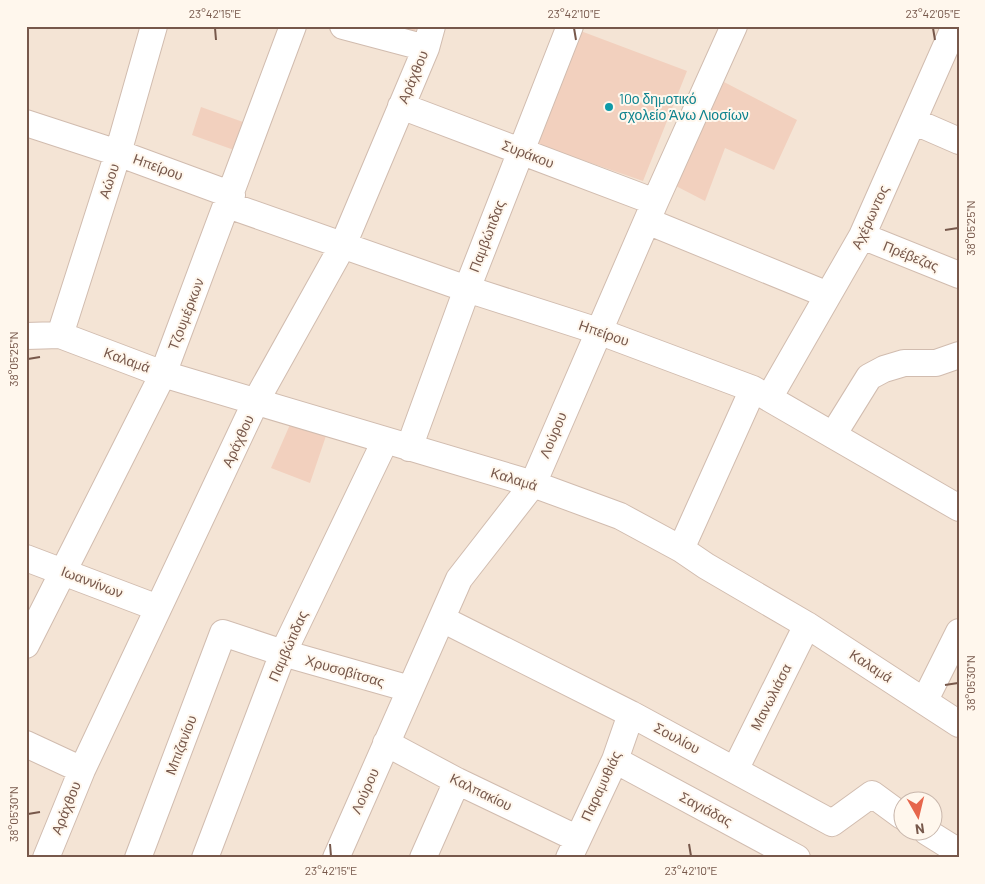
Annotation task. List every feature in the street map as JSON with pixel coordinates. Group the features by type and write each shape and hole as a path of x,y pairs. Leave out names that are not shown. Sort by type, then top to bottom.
{"street":[{"name":"Αώου","path":"60,335 118,152 154,26"},
{"name":"Τζουμέρκων","path":"26,645 62,570 163,374 230,200 293,26"},
{"path":"343,26 429,37"},
{"name":"Παμβώτιδας","path":"205,858 283,653 397,445 467,289 570,26"},
{"name":"Λούρου","path":"336,858 459,580 532,484 598,330 734,26"},
{"name":"Αχέρωντος","path":"681,549 761,394 828,295 862,236 954,28"},
{"name":"Αράχθου","path":"46,858 82,770 256,402 343,245 429,37"},
{"name":"Συράκου","path":"401,106 520,152 651,211 828,295"},
{"path":"913,121 959,141"},
{"name":"Ηπείρου","path":"26,123 118,152 230,200 343,245 467,289 598,330 761,394 959,508"},
{"name":"Πρέβεζας","path":"862,236 959,275"},
{"name":"Καλαμά","path":"26,336 60,335 163,374 532,484 620,516 681,549 706,566 808,625 959,724"},
{"path":"833,435 869,377 884,369 904,363 936,363 959,356"},
{"name":"Ιωαννίνων","path":"26,558 62,570 158,608"},
{"name":"Σουλίου","path":"442,619 631,714 832,823 872,794 892,809"},
{"name":"Μανωλιάσα","path":"735,770 808,625"},
{"path":"925,700 959,632"},
{"name":"Χρυσοβίτσας","path":"223,633 283,653 410,689"},
{"name":"Μπιζανίου","path":"138,858 223,633"},
{"name":"Παραμυθιάς","path":"573,848 615,760 631,714"},
{"name":"Καλπακίου","path":"386,743 457,781 573,848"},
{"path":"26,744 82,770"},
{"name":"Σαγιάδας","path":"615,760 788,856"},
{"path":"423,858 457,781"},
{"path":"942,841 959,852"},
{"path":"26,856 33,858"}],"shaded area":[{"path":"26,26 959,26 959,858 26,858"}],"building":[{"path":"387,26 417,26 414,34"},
{"name":"10ο δημοτικό σχολείο Άνω Λιοσίων","path":"578,30 687,71 643,181 530,142"},
{"path":"724,82 797,120 774,170 725,148 705,201 674,185"},
{"path":"201,107 243,122 234,150 192,135"},
{"path":"292,420 327,433 310,483 271,468"}],"place":[{"name":"10ο δημοτικό σχολείο Άνω Λιοσίων","path":"609,107"}]}
